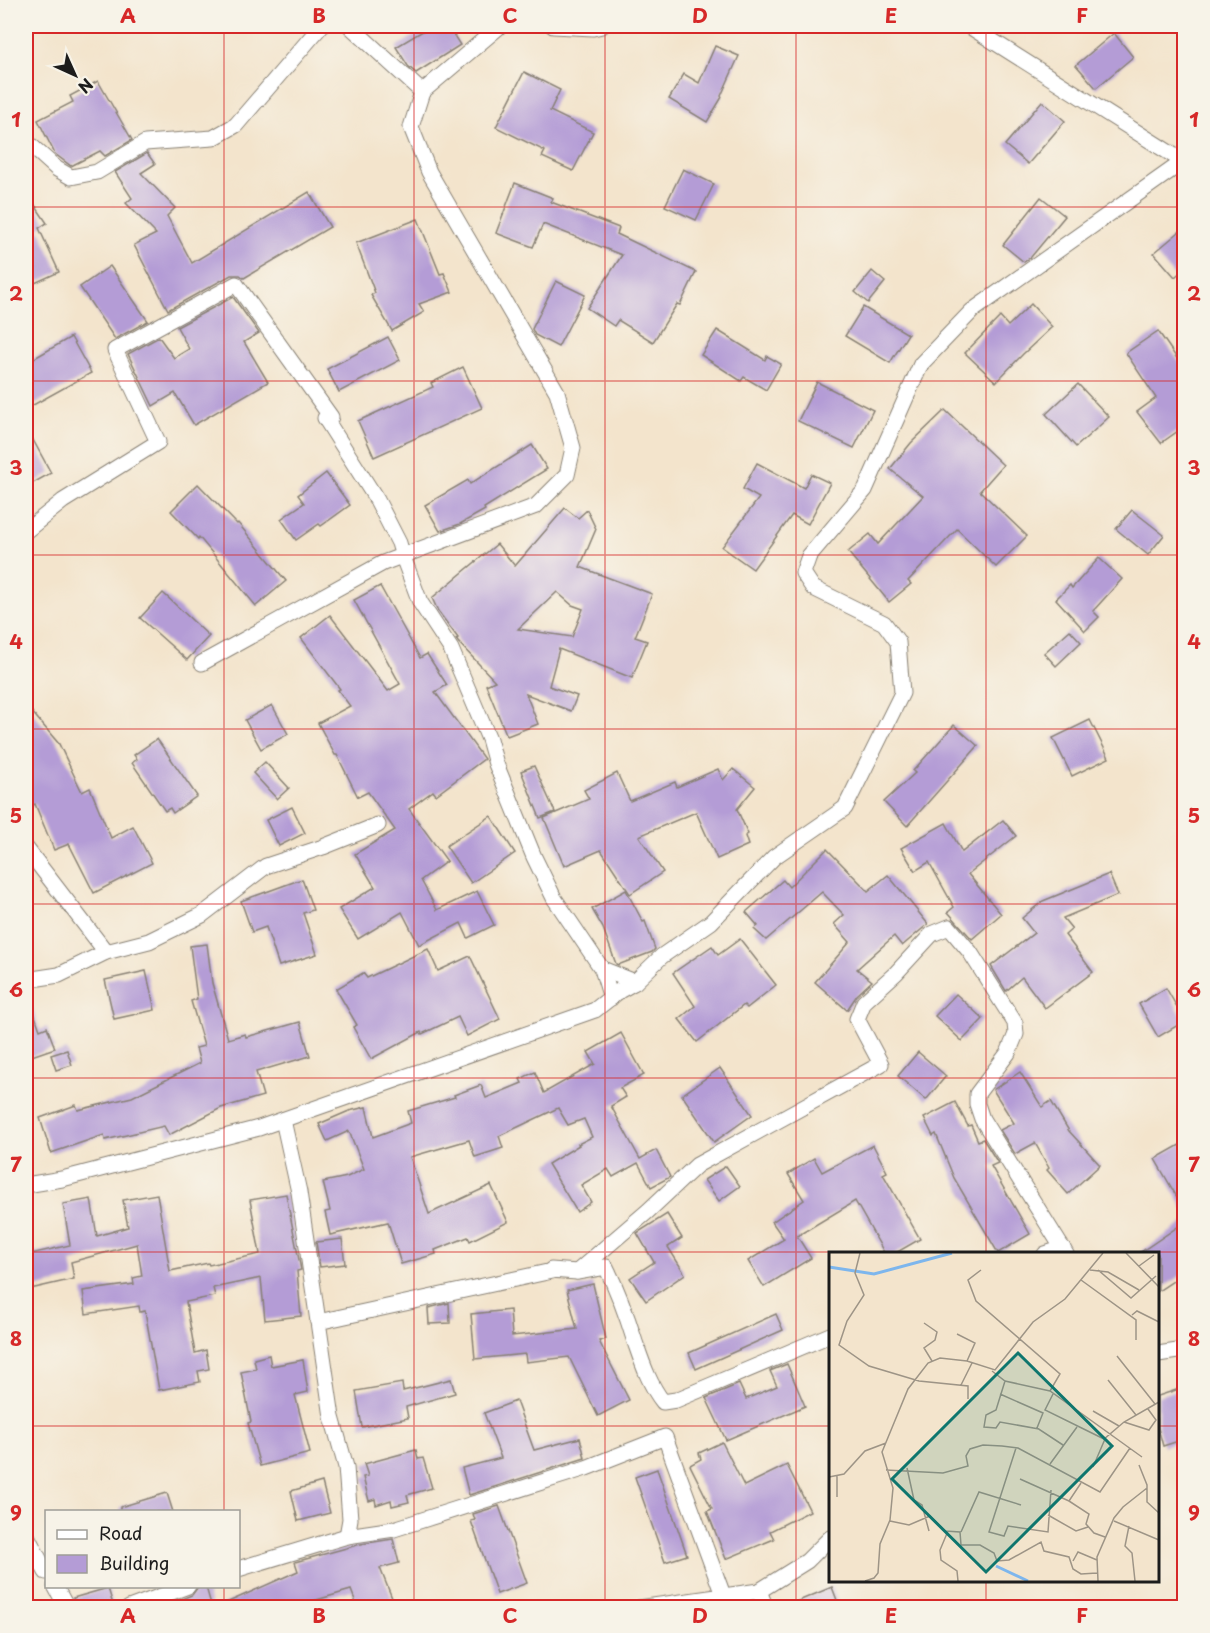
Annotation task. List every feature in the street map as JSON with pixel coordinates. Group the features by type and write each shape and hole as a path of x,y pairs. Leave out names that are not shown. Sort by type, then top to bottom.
{"street":[{"path":"26,141 57,169 71,177 97,172 145,143 213,138 236,124 309,37 321,26"},
{"path":"350,26 422,92"},
{"path":"202,663 383,563 536,506 567,475 573,448 557,392 429,172 411,127 422,92 500,26"},
{"path":"553,26 593,28 602,26"},
{"path":"26,1185 62,1179 283,1120 595,1010 635,982 662,956 711,922 774,857 845,808 902,693 898,642 884,623 813,588 803,573 809,556 865,490 921,364 972,311 1184,161 969,26"},
{"path":"26,531 63,501 158,442 115,350 236,284 331,417 325,418 377,500 399,543 420,602 451,649 489,739 496,764 534,857 554,898 602,969 611,998"},
{"path":"26,980 59,975 106,952 149,940 202,915 266,866 378,825"},
{"path":"26,848 106,952"},
{"path":"577,1272 697,1165 881,1064 857,1019 864,1002 896,974 932,934 949,927 970,952 1015,1023 1016,1034 1008,1053 977,1094 977,1104 982,1119 1065,1251"},
{"path":"602,969 635,982"},
{"path":"283,1120 299,1192 332,1417 346,1467 350,1519 347,1536"},
{"path":"318,1322 552,1272 551,1270 577,1272 606,1267 617,1289 644,1366 655,1392 663,1402 676,1400 829,1336"},
{"path":"1159,1354 1185,1350"},
{"path":"240,1568 347,1536 394,1529 586,1468 665,1437 723,1595"},
{"path":"26,1534 45,1570"},
{"path":"639,1608 759,1592 807,1562 829,1540"},
{"path":"56,1588 67,1608"},
{"path":"129,1608 185,1588"},
{"path":"759,1592 766,1608"}],"building":[{"path":"431,26 448,26 460,45 416,73 408,66 396,47"},
{"path":"1114,33 1133,57 1096,88 1076,65"},
{"path":"715,46 739,56 722,97 707,122 669,99 684,74 699,83"},
{"path":"524,72 560,90 550,111 593,132 573,171 542,157 545,151 496,127"},
{"path":"98,81 132,140 105,156 100,151 71,166 55,154 38,120 73,102 70,96"},
{"path":"1042,101 1065,121 1028,164 1005,145"},
{"path":"147,153 155,164 141,173 175,208 167,216 192,263 309,192 330,227 244,278 240,275 231,275 168,310 134,245 156,234 126,203 132,198 115,172"},
{"path":"683,169 714,184 696,220 665,206"},
{"path":"515,183 553,198 551,202 619,228 617,234 696,272 680,305 677,304 653,342 618,320 614,326 587,308 622,255 543,224 533,247 496,233"},
{"path":"26,192 47,223 39,228 59,272 26,287"},
{"path":"1041,197 1065,216 1031,257 1024,262 1003,245"},
{"path":"418,219 440,274 444,273 452,292 419,304 424,312 392,331 371,295 375,293 356,243"},
{"path":"1185,227 1185,268 1175,277 1154,253"},
{"path":"110,266 148,321 115,339 80,287"},
{"path":"872,271 885,282 868,303 855,292"},
{"path":"556,281 585,295 558,347 535,335 532,329"},
{"path":"233,297 259,333 244,342 268,382 194,425 175,393 153,406 128,354 159,337 174,358 189,349 177,327"},
{"path":"1031,304 1052,327 996,382 965,353 1000,317 1008,326"},
{"path":"863,307 908,334 890,363 845,336"},
{"path":"717,330 765,360 767,356 781,364 766,390 744,377 741,381 701,355"},
{"path":"1158,331 1185,370 1185,426 1161,443 1137,412 1156,398 1126,353"},
{"path":"71,337 91,373 26,409 26,363"},
{"path":"388,337 400,360 339,392 327,369"},
{"path":"463,367 482,408 374,457 358,421 433,387 431,383"},
{"path":"817,382 873,410 854,448 798,421"},
{"path":"1078,384 1109,417 1076,447 1046,414"},
{"path":"945,410 1003,465 980,491 1027,536 996,567 957,529 908,581 911,584 889,602 848,552 870,534 878,544 923,496 890,469 911,443"},
{"path":"26,427 51,473 26,487"},
{"path":"532,445 547,469 484,508 485,510 460,524 440,531 425,505 468,480 470,484"},
{"path":"757,463 804,488 811,474 830,483 808,524 792,515 753,569 722,547 759,498 743,489"},
{"path":"326,473 350,505 321,526 319,524 296,540 281,519 304,503 298,495"},
{"path":"198,484 238,523 286,581 256,606 199,537 198,539 171,511"},
{"path":"565,508 578,518 587,510 596,529 580,567 652,594 635,637 647,641 632,678 559,649 549,686 577,696 571,711 526,694 538,724 507,736 486,685 495,681 458,642 456,639 458,638 438,611 432,598 497,544 515,566","holes":["557,592 572,605 583,609 572,637 518,629"]},
{"path":"1132,510 1164,535 1148,555 1116,529"},
{"path":"1099,558 1122,579 1093,611 1099,617 1085,631 1056,599 1070,585 1072,588"},
{"path":"380,586 420,658 427,654 447,685 435,692 484,759 436,795 433,791 409,809 447,861 421,880 437,910 477,891 494,925 468,938 461,923 419,945 402,912 358,939 339,909 375,887 355,854 395,830 368,792 358,797 318,723 350,706 338,690 340,689 301,638 330,615 388,691 400,684 354,600"},
{"path":"163,593 209,636 187,660 140,618"},
{"path":"1070,630 1081,642 1056,666 1044,653"},
{"path":"26,705 59,744 82,792 90,788 111,838 133,826 152,863 94,893 69,844 54,850 35,804 26,808"},
{"path":"272,705 288,734 261,749 245,720"},
{"path":"1090,720 1109,758 1072,776 1053,738"},
{"path":"954,725 978,746 907,826 884,802 915,773 913,771"},
{"path":"157,739 197,796 173,813 170,808 165,811 132,763 137,759 134,755"},
{"path":"265,762 289,788 277,799 253,773"},
{"path":"534,766 555,812 540,818 521,771"},
{"path":"718,769 723,780 733,769 755,787 737,809 748,834 745,836 748,845 717,859 696,812 639,836 663,872 630,894 601,850 564,866 544,818 589,799 584,790 617,773 630,801 675,782 677,787"},
{"path":"292,807 305,833 279,846 266,820"},
{"path":"491,816 515,853 471,883 446,846"},
{"path":"1003,820 1016,836 968,874 1001,914 972,939 948,912 954,907 929,862 915,871 901,848 946,823 962,852"},
{"path":"827,849 868,891 888,875 928,924 902,946 894,936 857,969 872,981 857,995 847,1010 815,982 850,942 834,924 844,915 822,892 766,940 754,929 758,926 746,912 783,880 789,887"},
{"path":"1109,874 1118,895 1063,918 1072,929 1065,935 1093,972 1045,1008 1022,977 1006,991 991,966 1034,933 1022,918 1043,901"},
{"path":"302,879 313,910 303,913 317,954 279,966 266,927 252,932 241,901"},
{"path":"626,890 643,922 645,921 655,949 618,965 603,928 592,909"},
{"path":"740,939 776,985 747,1008 744,1005 697,1042 679,1019 695,1006 673,973 712,946 718,955"},
{"path":"207,944 212,983 228,1039 245,1034 246,1037 300,1022 310,1056 256,1072 263,1096 221,1108 169,1135 164,1126 105,1140 104,1135 51,1153 40,1118 76,1105 78,1110 132,1097 200,1063 196,1048 204,1046 191,1001 197,999 190,946"},
{"path":"428,949 438,971 470,956 500,1019 467,1036 458,1017 422,1034 421,1032 371,1059 353,1027 357,1025 336,989 363,973 367,978"},
{"path":"146,971 155,1010 114,1019 105,980"},
{"path":"1166,988 1185,1021 1158,1037 1139,1004"},
{"path":"956,994 983,1019 962,1041 935,1016"},
{"path":"26,996 28,996 40,1030 47,1027 55,1048 26,1058"},
{"path":"621,1033 644,1075 620,1088 626,1097 611,1106 640,1159 656,1150 670,1177 651,1187 638,1163 613,1177 608,1169 581,1185 591,1202 577,1212 548,1164 592,1137 584,1119 568,1125 558,1108 499,1136 503,1148 475,1157 469,1140 410,1157 429,1214 491,1185 508,1222 470,1241 468,1237 435,1250 436,1254 401,1264 388,1222 330,1235 325,1212 330,1211 323,1182 347,1177 364,1169 349,1131 327,1141 319,1124 349,1111 366,1107 373,1137 411,1123 408,1111 455,1097 454,1095 481,1085 486,1098 522,1083 520,1079 535,1072 544,1093 595,1064 588,1052"},
{"path":"67,1050 72,1065 56,1070 51,1055"},
{"path":"918,1052 946,1076 926,1100 898,1076"},
{"path":"720,1068 752,1115 714,1142 682,1095"},
{"path":"1020,1072 1042,1107 1051,1101 1069,1131 1100,1165 1068,1194 1047,1170 1049,1168 1035,1143 1015,1154 1000,1130 1014,1123 993,1090"},
{"path":"955,1102 968,1126 971,1125 978,1141 983,1139 998,1163 991,1166 1030,1234 997,1252 954,1178 936,1134 933,1136 924,1118"},
{"path":"1185,1142 1185,1211 1155,1159"},
{"path":"873,1145 887,1172 883,1174 920,1239 897,1252 884,1252 855,1201 797,1236 811,1258 764,1287 748,1261 784,1239 772,1222 804,1200 788,1174 814,1158 822,1172"},
{"path":"726,1166 740,1186 719,1201 704,1180"},
{"path":"157,1194 170,1271 260,1254 250,1200 286,1194 301,1270 297,1271 301,1316 265,1320 261,1278 213,1288 215,1296 186,1302 195,1353 206,1350 209,1369 198,1371 200,1382 159,1390 145,1311 140,1312 139,1306 86,1314 83,1291 134,1284 133,1278 142,1276 137,1244 71,1262 74,1279 26,1290 26,1255 70,1245 63,1204 91,1199 97,1236 128,1227 123,1200"},
{"path":"667,1214 682,1238 668,1247 685,1274 646,1301 630,1278 654,1262 637,1233"},
{"path":"1185,1222 1185,1273 1159,1290 1159,1252 1141,1252"},
{"path":"342,1239 345,1264 320,1267 316,1242"},
{"path":"593,1284 606,1339 599,1341 629,1400 598,1416 569,1357 526,1362 525,1354 475,1359 471,1314 510,1310 512,1336 577,1329 567,1290"},
{"path":"449,1303 450,1323 429,1324 428,1308"},
{"path":"776,1314 783,1330 696,1369 689,1353"},
{"path":"269,1355 271,1366 303,1360 308,1392 295,1395 310,1453 260,1466 248,1423 251,1422 241,1372 256,1369 254,1359"},
{"path":"787,1364 805,1406 726,1440 706,1398 739,1384 746,1399 777,1386 770,1371"},
{"path":"451,1379 455,1393 406,1407 408,1418 362,1427 356,1391 402,1383 403,1391"},
{"path":"1185,1387 1185,1439 1163,1446 1159,1432 1159,1396"},
{"path":"516,1401 534,1450 580,1438 585,1458 469,1495 462,1468 501,1458 484,1413"},
{"path":"722,1442 744,1486 787,1465 810,1511 770,1531 774,1539 726,1559 707,1511 712,1509 690,1465 701,1459 699,1453"},
{"path":"416,1450 418,1459 423,1458 432,1488 407,1495 409,1502 392,1506 391,1500 376,1505 375,1499 369,1501 363,1477 368,1476 364,1464"},
{"path":"657,1469 687,1555 665,1562 635,1477"},
{"path":"322,1482 330,1513 298,1521 291,1491"},
{"path":"167,1493 172,1510 120,1510 120,1507"},
{"path":"499,1506 527,1583 497,1594 471,1521 475,1520 473,1514"},
{"path":"393,1539 399,1563 380,1568 396,1608 358,1608 351,1590 289,1608 215,1608 298,1571 295,1562 361,1544"},
{"path":"832,1587 840,1608 784,1608 784,1607"},
{"path":"108,1588 114,1608 77,1608 73,1598"},
{"path":"197,1588 206,1588 212,1608 160,1608 192,1595"}]}
